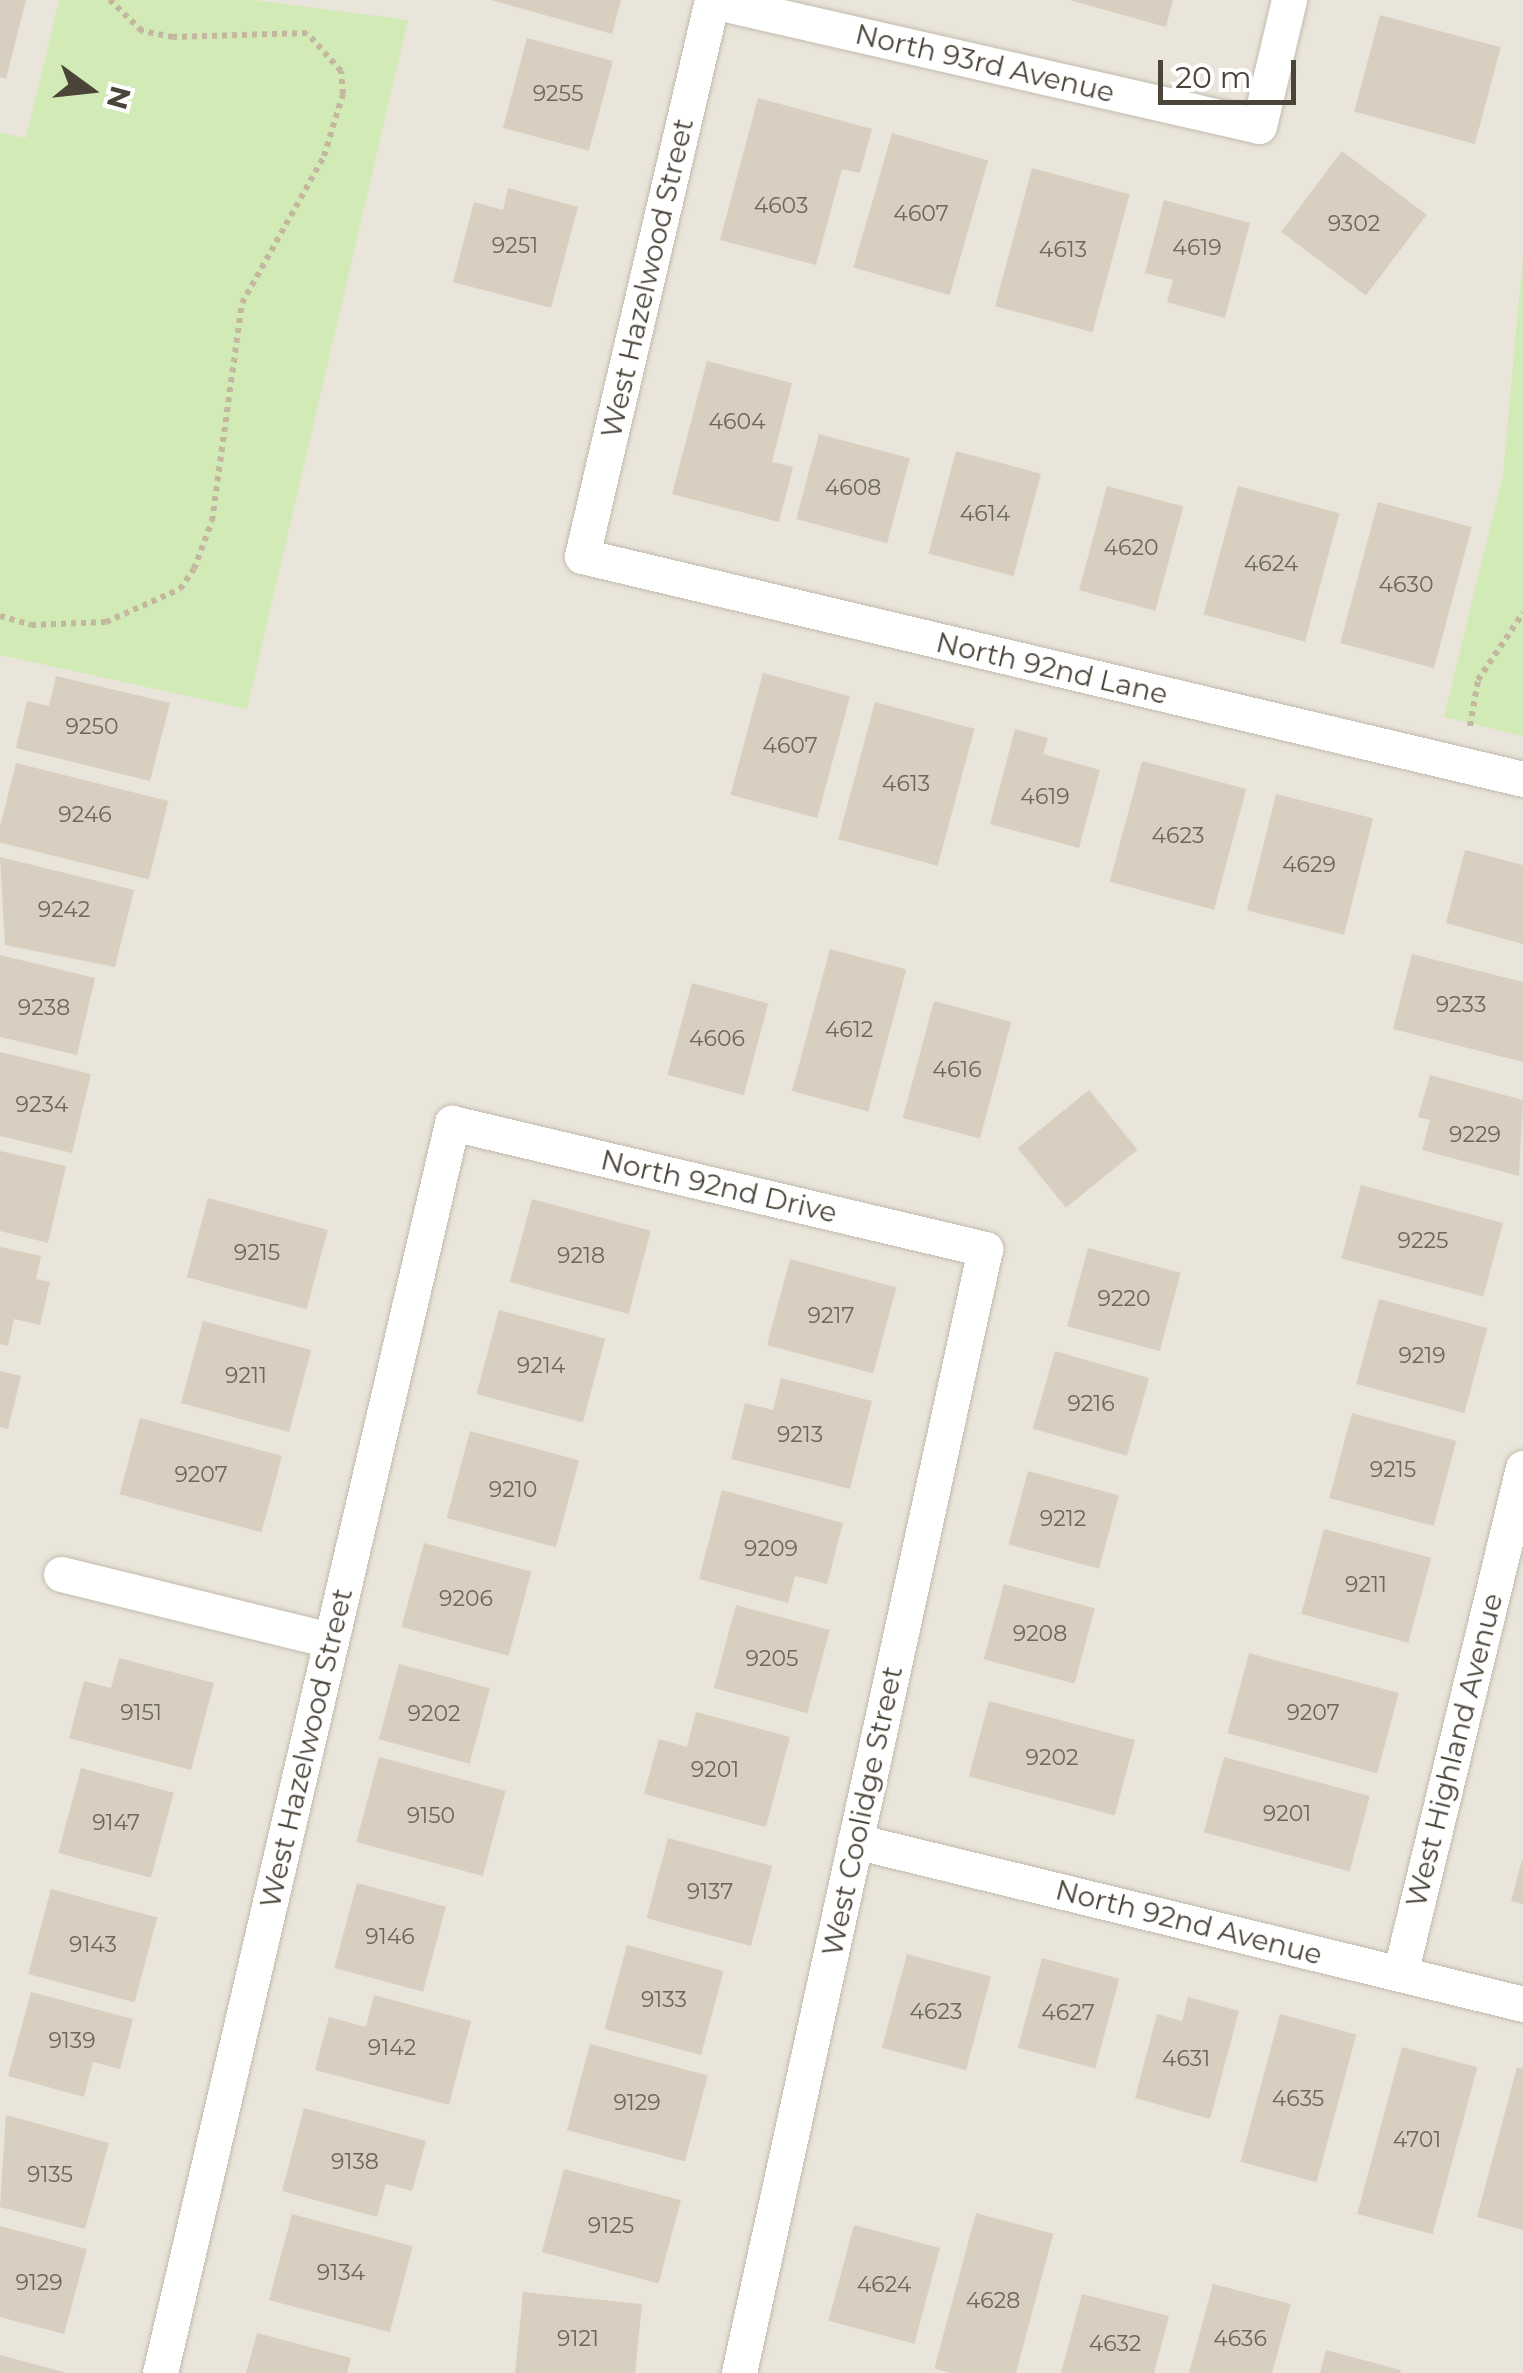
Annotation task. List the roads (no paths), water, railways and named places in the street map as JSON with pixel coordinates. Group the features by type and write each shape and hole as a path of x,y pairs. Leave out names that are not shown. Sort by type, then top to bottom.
{"street":[{"name":"North 93rd Avenue","path":"712,0 1258,126 1290,0"},
{"name":"West Hazelwood Street","path":"582,556 712,0"},
{"name":"North 92nd Lane","path":"582,556 1523,778"},
{"name":"West Hazelwood Street","path":"160,2373 452,1124"},
{"name":"North 92nd Drive","path":"452,1124 986,1249"},
{"name":"West Coolidge Street","path":"739,2373 986,1249"},
{"name":"West Highland Avenue","path":"1400,1974 1523,1468"},
{"path":"61,1574 330,1640"},
{"name":"North 92nd Avenue","path":"856,1841 1523,2004"}]}
